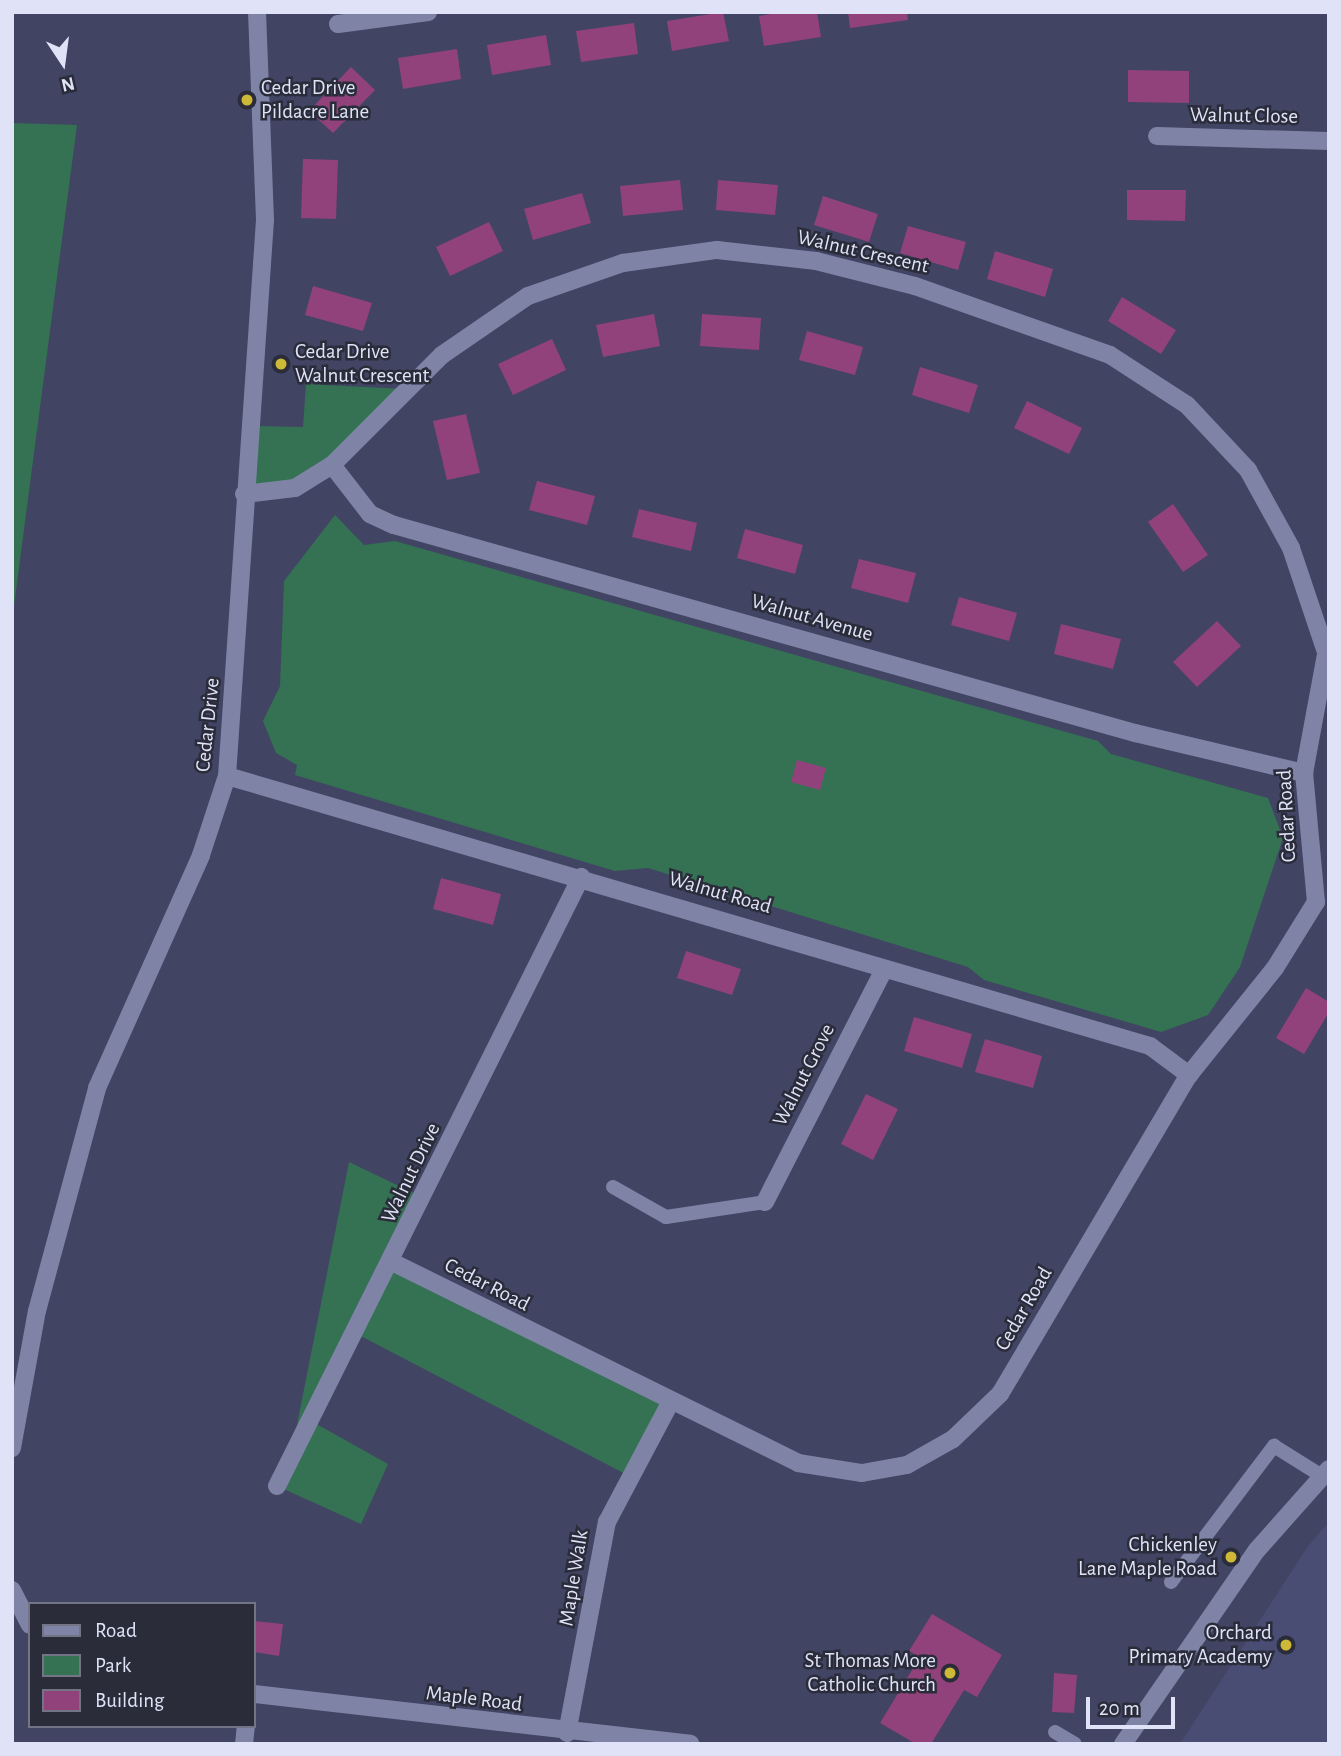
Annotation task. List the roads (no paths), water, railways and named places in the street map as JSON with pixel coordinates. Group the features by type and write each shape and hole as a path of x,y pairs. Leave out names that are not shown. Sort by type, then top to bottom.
{"street":[{"name":"Cedar Drive","path":"12,1448 37,1311 97,1088 201,855 228,776 244,494 265,220 257,12"},
{"path":"338,24 422,13"},
{"name":"Walnut Close","path":"1157,136 1329,141"},
{"name":"Walnut Crescent","path":"244,494 295,488 332,465 442,355 528,296 623,263 716,250 816,261 915,286 1098,350 1187,405 1248,470 1285,537 1328,658"},
{"name":"Walnut Avenue","path":"332,465 370,514 394,525 1135,733 1304,773"},
{"name":"Cedar Road","path":"392,1262 670,1403 798,1463 828,1471 862,1473 907,1465 953,1438 1000,1394 1189,1075 1275,968 1322,902 1304,773 1328,658 1329,638"},
{"name":"Walnut Road","path":"228,776 581,877 1150,1046 1189,1075"},
{"name":"Walnut Drive","path":"277,1486 392,1262 581,877"},
{"name":"Walnut Grove","path":"765,1202 884,969"},
{"name":"Maple Walk","path":"567,1733 607,1522 670,1403"},
{"path":"1123,1744 1257,1550 1325,1472"},
{"path":"12,1590 23,1626"},
{"name":"Maple Road","path":"256,1694 567,1733 690,1744"}],"lane":[{"path":"613,1187 666,1217 765,1202"},
{"path":"1171,1582 1274,1446 1325,1472"},
{"path":"1055,1732 1075,1744"}],"place":[{"name":"Cedar Drive Pildacre Lane","path":"247,100"},
{"name":"Cedar Drive Walnut Crescent","path":"281,364"},
{"name":"Chickenley Lane Maple Road","path":"1231,1557"},
{"name":"Orchard Primary Academy","path":"1286,1645"},
{"name":"St Thomas More Catholic Church","path":"950,1673"}]}
